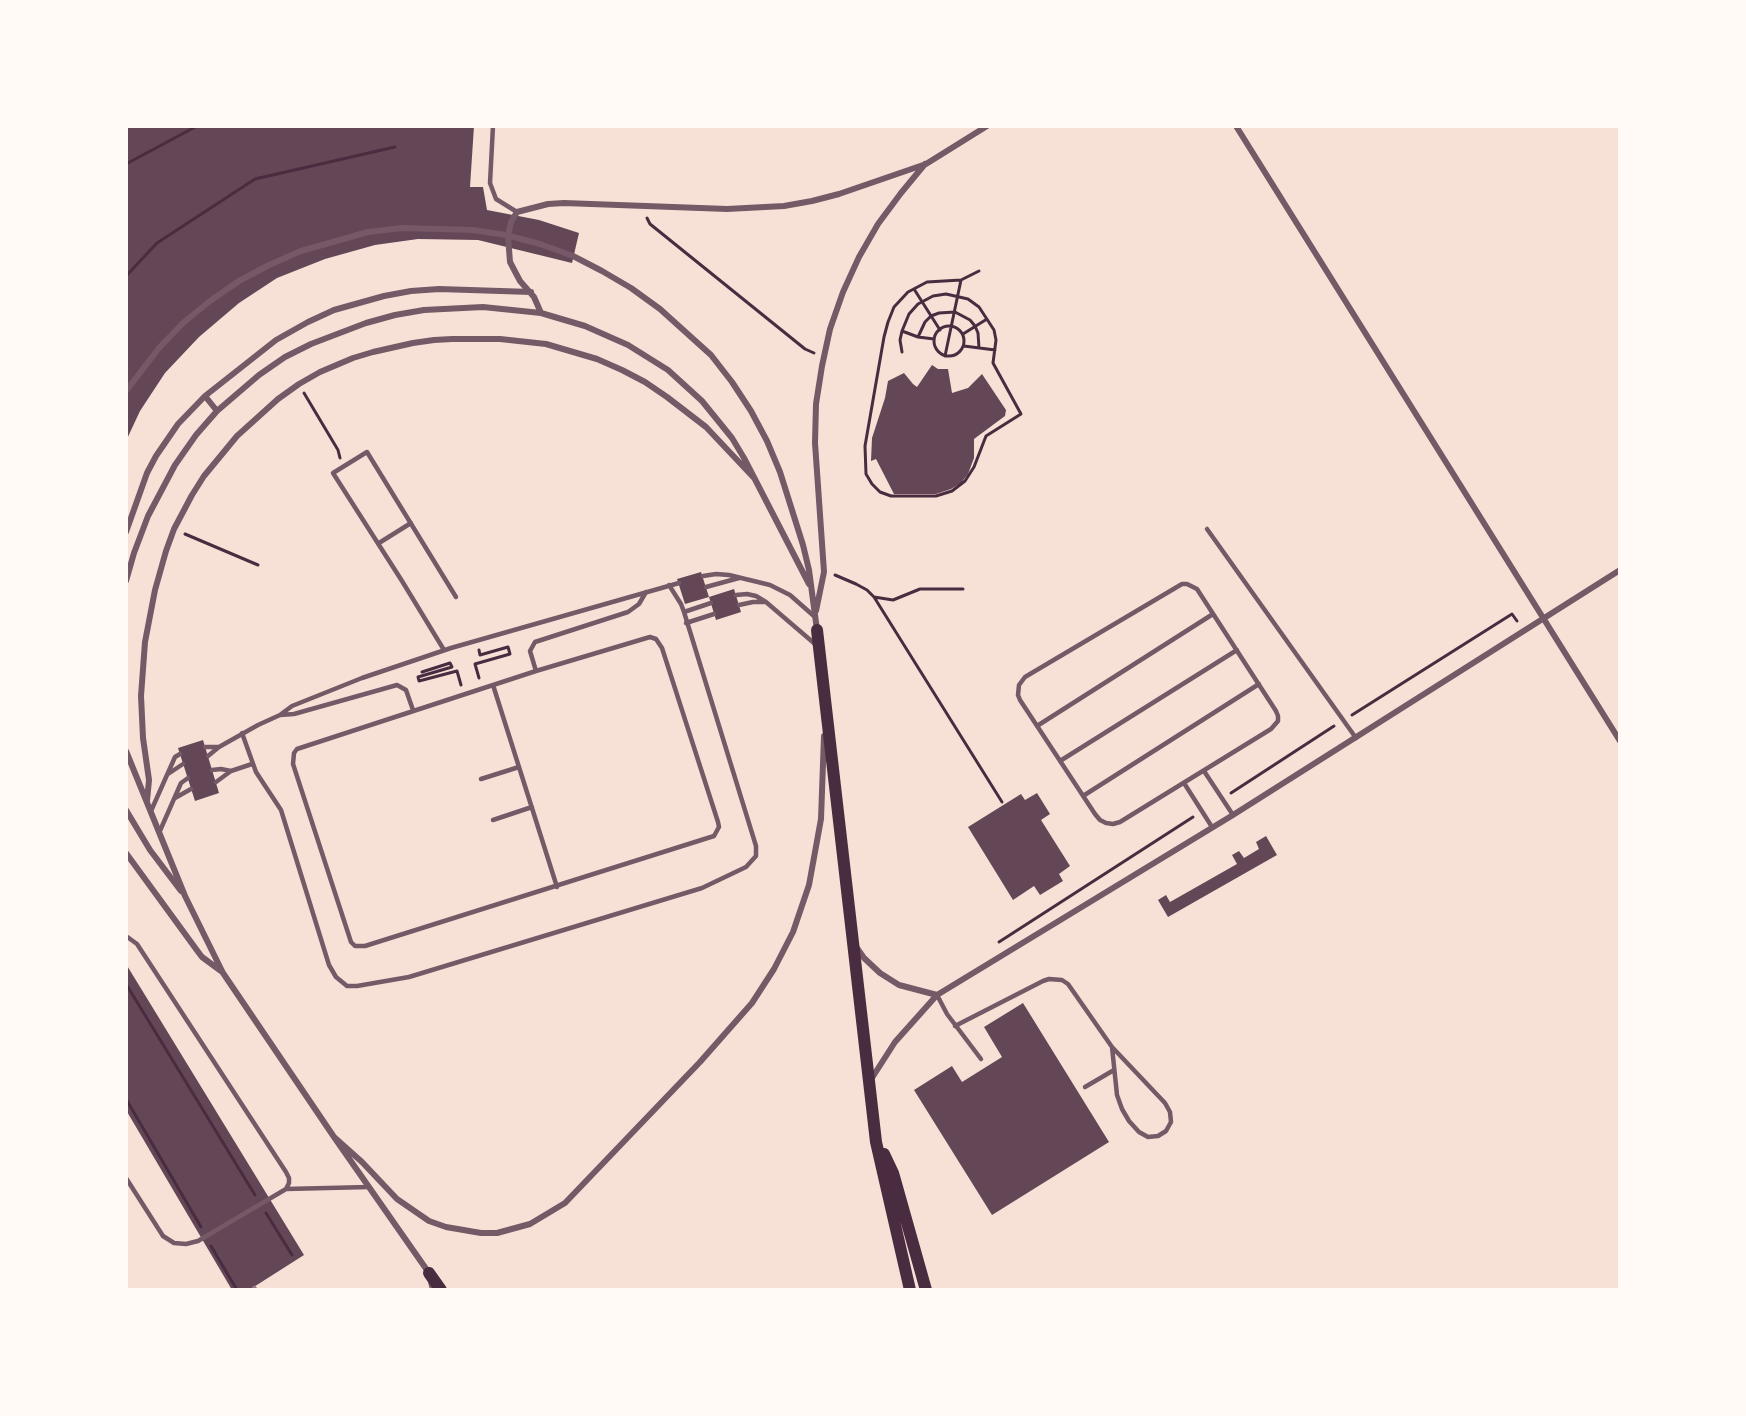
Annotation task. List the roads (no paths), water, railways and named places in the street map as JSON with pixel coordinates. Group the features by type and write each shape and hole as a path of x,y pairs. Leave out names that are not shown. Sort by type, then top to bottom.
{"main road":[{"path":"816,623 876,1142 910,1290"},
{"path":"876,1142 893,1173 926,1290"},
{"path":"429,1273 441,1290"}],"street":[{"path":"541,313 531,292 515,272 508,249 511,222 517,212 548,204 564,203 727,209 784,206 839,194 926,164 987,126"},
{"path":"1236,126 1620,741"},
{"path":"816,623 824,572 815,443 816,404 824,358 843,292 859,257 889,208 926,164"},
{"path":"126,391 159,348 183,323 210,301 239,281 301,250 368,232 402,228 472,230 506,235 540,244 573,256 632,288 660,309 711,355 732,382 767,441 780,472 803,545 816,623"},
{"path":"126,532 147,473 178,424 205,396 276,340 334,310 359,301 411,291 439,289 531,292"},
{"path":"126,581 148,516 175,465 196,435 217,411 259,375 285,357 366,322 395,315 453,308 502,308 541,313 585,326 628,345 668,370 702,401 732,438 812,590"},
{"path":"147,801 149,780 143,738 141,696 145,642 155,590 174,529 192,495 219,456 259,415 299,384 333,366 373,352 413,343 452,339 500,339 546,344 597,359 622,370 667,397 700,422 755,479"},
{"path":"205,396 217,411"},
{"path":"126,550 134,553"},
{"path":"870,1081 895,1042 937,995 1233,815 1620,570"},
{"path":"334,1137 362,1162 397,1199 429,1221 446,1227 481,1233 497,1233 530,1224 565,1203 700,1062 752,1003 779,960 793,932 809,885 820,819 826,711"},
{"path":"126,751 185,896 223,973 429,1273 433,1290"},
{"path":"126,810 166,874 185,896"},
{"path":"126,853 202,957 223,973"},
{"path":"852,939 864,958 880,973 899,984 937,995"}],"lane":[{"path":"494,126 490,183 496,199 517,212"},
{"path":"444,650 333,473 367,452 456,597"},
{"path":"378,543 411,523"},
{"path":"1207,529 1356,738"},
{"path":"703,576 722,574 760,581 781,590 799,602 816,623"},
{"path":"706,587 742,578"},
{"path":"208,756 242,733 280,715 292,706 319,695 444,650 679,583"},
{"path":"1182,584 1193,585 1213,614 1278,716 1275,726 1120,822 1106,824 1100,820 1083,796 1037,726 1018,695 1019,685 1025,677 1182,584"},
{"path":"242,733 252,764 281,810 329,965 336,977 347,986 409,977 702,888 746,867 754,859 757,849 679,595 669,585"},
{"path":"536,671 530,656 531,646 535,642 628,612 639,604 645,592"},
{"path":"736,595 752,594 766,602 819,646"},
{"path":"739,605 766,602"},
{"path":"684,612 711,603"},
{"path":"686,623 714,614"},
{"path":"1037,726 1213,614"},
{"path":"645,638 656,639 662,648 718,822 717,832 709,839 557,887 365,946 355,946 351,942 292,758 297,749 536,671 645,638"},
{"path":"1060,761 1237,650"},
{"path":"1083,796 1259,684"},
{"path":"493,685 557,887"},
{"path":"280,715 294,714 397,686 406,690 413,711"},
{"path":"205,747 219,747"},
{"path":"150,811 175,758 180,754"},
{"path":"168,774 183,764"},
{"path":"216,782 231,771 252,764"},
{"path":"481,779 519,767"},
{"path":"212,770 231,771"},
{"path":"1204,771 1233,815"},
{"path":"159,833 174,798 183,782 188,778"},
{"path":"1184,783 1212,827"},
{"path":"174,798 191,789"},
{"path":"493,820 532,807"},
{"path":"126,936 137,944 286,1172 289,1184 286,1189"},
{"path":"956,1026 1043,981 1056,978 1068,984 1112,1047 1165,1103 1170,1112 1171,1122 1166,1131 1158,1136 1148,1137 1138,1132 1122,1109 1112,1047"},
{"path":"937,995 956,1026 981,1059"},
{"path":"1085,1087 1114,1070"},
{"path":"126,1178 163,1236 174,1243 186,1244 198,1241 286,1189 369,1187"}]}
